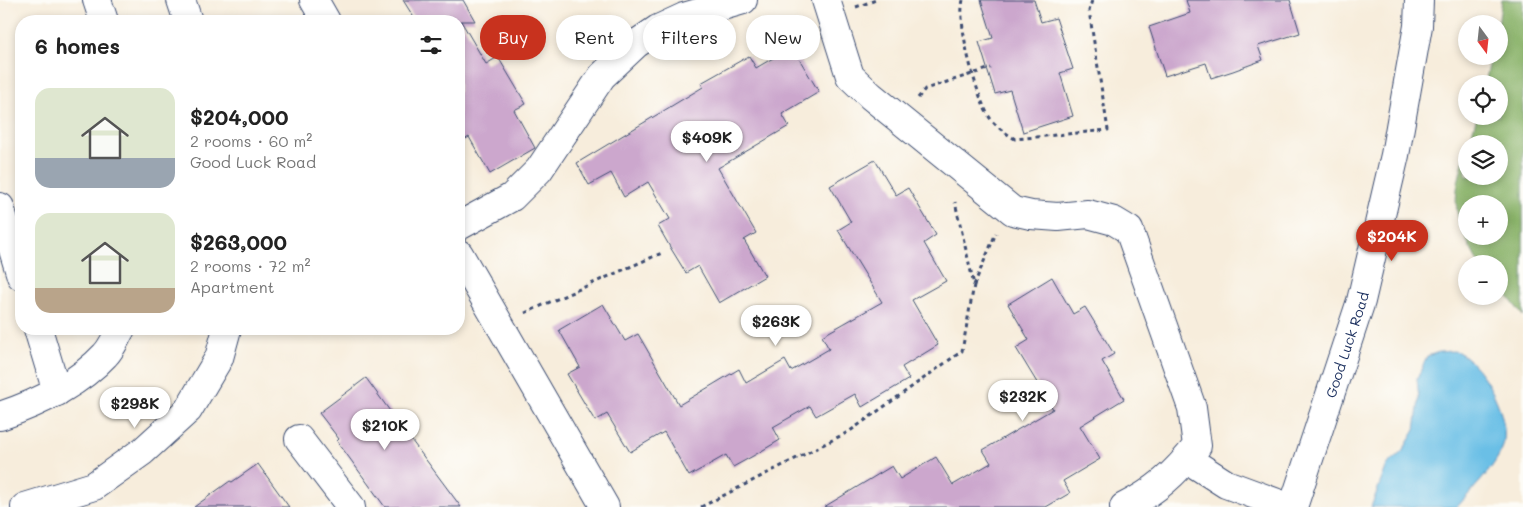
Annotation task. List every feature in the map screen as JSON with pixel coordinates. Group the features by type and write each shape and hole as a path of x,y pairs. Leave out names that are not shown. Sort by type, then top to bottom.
{"main road":[{"path":"97,0 102,15"},
{"path":"181,0 186,15"},
{"path":"314,0 323,15"},
{"path":"465,223 512,197 539,170 602,76 636,44 658,29 684,17 743,0"},
{"path":"826,0 850,76 1013,211 1031,215 1058,217 1088,214 1114,221 1128,230 1192,408 1197,446 1177,472 1140,499 1124,507"},
{"name":"Good Luck Road","path":"1292,507 1361,301 1395,155 1418,26 1419,0"},
{"path":"0,207 15,256"},
{"path":"465,264 605,507"},
{"path":"40,335 57,392"},
{"path":"0,416 43,400 73,382 106,354 117,335"},
{"path":"25,507 94,486 143,451 188,410 219,358 225,335"},
{"path":"299,438 351,507"},
{"path":"1187,459 1226,484 1288,507"}],"path":[{"path":"963,0 962,26 974,75 987,114 1002,131 1015,138 1108,130 1089,11 1092,0"},
{"path":"901,119 926,89 991,68"},
{"path":"945,155 974,285"},
{"path":"701,507 850,431 962,351 974,285 995,235 1013,211"},
{"path":"500,325 664,252"}],"green space":[{"path":"1502,0 1523,0 1523,316 1508,297 1508,255 1474,255 1470,245 1508,245 1508,195 1458,195 1458,216 1457,210 1458,185 1508,185 1508,135 1472,135 1474,125 1508,125 1508,75 1487,75 1489,65 1508,65 1508,15 1500,15"}],"water":[{"path":"1439,352 1458,352 1468,359 1486,381 1500,409 1504,437 1502,449 1488,472 1457,507 1371,507 1387,465 1402,452 1415,430 1419,400 1417,379 1427,356"}],"building":[{"path":"403,0 463,0 475,21 465,21 465,15 412,15"},
{"path":"981,0 1034,0 1041,22 1056,18 1073,69 1060,73 1073,116 1023,132 1010,90 995,94 979,42 993,38"},
{"path":"1186,0 1290,0 1300,33 1258,46 1263,60 1233,71 1211,78 1206,63 1165,76 1149,27 1190,13"},
{"path":"465,28 480,54 480,60 484,60 486,64 493,60 500,60 526,104 514,110 535,148 490,174 469,137 465,139"},
{"path":"746,58 746,60 751,60 756,68 770,60 800,60 819,92 782,114 789,126 718,168 756,233 744,240 765,276 719,303 698,266 686,273 670,247 658,226 670,219 648,182 624,197 611,173 589,185 577,163 703,87 701,83"},
{"path":"875,160 896,195 908,188 936,235 924,243 946,281 912,300 938,345 902,367 909,379 862,407 855,394 816,416 810,406 773,427 780,440 753,456 733,467 726,455 689,476 664,432 630,452 607,414 595,421 567,374 580,367 559,330 603,304 625,341 638,334 679,405 739,369 746,383 785,360 791,371 829,349 822,336 882,302 838,230 851,222 830,186"},
{"path":"1052,277 1073,314 1085,307 1114,354 1102,361 1124,399 1080,426 1100,459 1063,481 1070,493 1046,507 824,507 892,466 900,479 936,457 953,485 991,463 983,450 1053,409 1016,348 1029,340 1008,304"},
{"path":"366,378 461,507 385,507 319,413"},
{"path":"258,464 289,507 194,507 230,481 232,482"}]}
